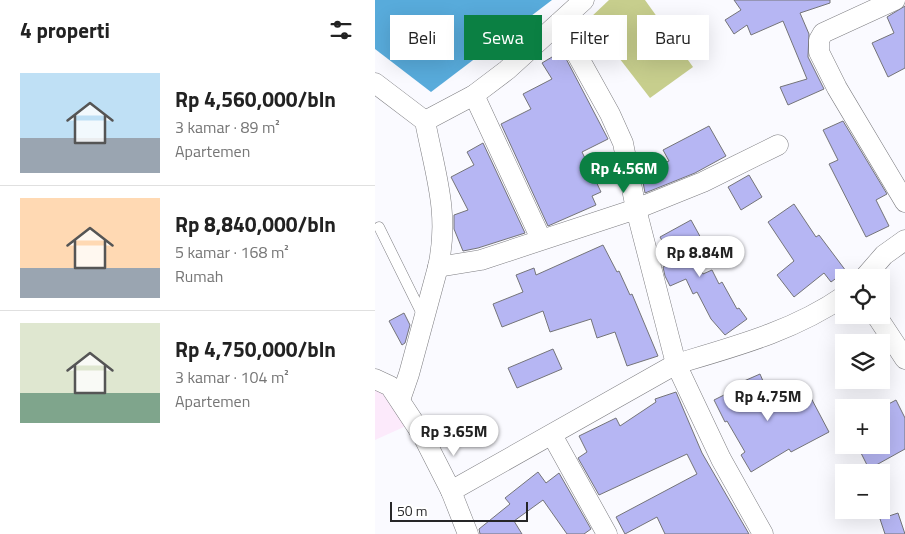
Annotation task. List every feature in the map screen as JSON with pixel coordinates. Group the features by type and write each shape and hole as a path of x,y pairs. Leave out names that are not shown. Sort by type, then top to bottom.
{"street":[{"path":"569,15 584,0"},
{"path":"895,0 823,34 819,40 819,52 837,88 905,202"},
{"path":"425,121 474,95 552,31"},
{"path":"580,60 610,114 623,143 636,209 676,364 721,458 763,534"},
{"path":"375,83 425,121 443,212 442,250 438,268 425,319 400,400"},
{"path":"474,95 541,240"},
{"path":"438,268 481,260 636,209 703,182 778,145"},
{"path":"872,269 884,255 905,240"},
{"path":"451,491 676,364 741,345 795,324 835,301"},
{"path":"883,324 905,359"},
{"path":"375,379 390,386 423,436 451,491 468,534"},
{"path":"552,434 607,534"}],"lane":[{"path":"379,227 425,319"}],"shaded area":[{"path":"381,387 406,426 375,440 375,389"}],"green space":[{"path":"609,0 645,0 656,15 637,15 637,60 688,60 693,67 650,98 621,60 627,60 627,15 593,15"}],"water":[{"path":"375,0 552,0 532,15 464,15 464,60 473,60 431,92 375,49"}],"building":[{"path":"734,0 830,0 830,3 800,13 809,34 808,57 824,89 788,105 780,87 807,79 783,21 751,35 747,25 734,34 725,20 741,10"},
{"path":"905,6 905,68 888,77 872,43 894,33 887,17"},
{"path":"552,57 552,60 567,60 608,139 582,152 601,192 592,196 596,205 548,226 501,124 531,109 523,94 552,79 542,63"},
{"path":"843,121 887,194 876,200 889,226 866,237 829,164 838,160 823,130"},
{"path":"709,126 726,156 695,173 645,193 641,171 669,161 663,150"},
{"path":"483,143 525,233 463,251 454,229 454,215 468,210 451,177 474,165 467,152"},
{"path":"749,175 762,197 741,210 728,187"},
{"path":"794,204 816,237 819,235 844,269 835,269 835,279 831,282 824,273 794,297 777,275 794,261 768,222"},
{"path":"691,220 702,240 691,246 703,274 712,270 719,284 722,282 737,309 739,308 747,319 725,335 711,319 697,292 693,294 686,279 670,286 665,276 663,267 674,262 660,237"},
{"path":"603,245 617,272 619,271 630,295 632,294 658,356 627,366 615,332 597,338 591,319 550,332 543,311 502,327 493,304 523,292 516,275 534,268 536,275"},
{"path":"404,313 410,325 405,343 402,345 389,321"},
{"path":"553,349 562,369 517,388 508,368"},
{"path":"760,374 775,409 797,397 799,401 810,396 829,432 791,452 789,449 751,472 741,455 745,452 727,421 725,422 714,400 730,392 728,388"},
{"path":"676,392 702,453 749,534 665,534 657,517 625,534 616,517 697,474 687,454 599,495 578,458 587,452 579,436 616,418 620,426 656,402 655,399"},
{"path":"896,400 905,418 905,449 878,464 866,464 862,454 890,454 890,403"},
{"path":"538,472 546,483 559,473 591,529 584,534 567,534 543,500 514,521 522,534 480,534 479,529 510,504 505,498"},
{"path":"898,513 905,534 885,534 880,519 890,519 890,516"}]}
